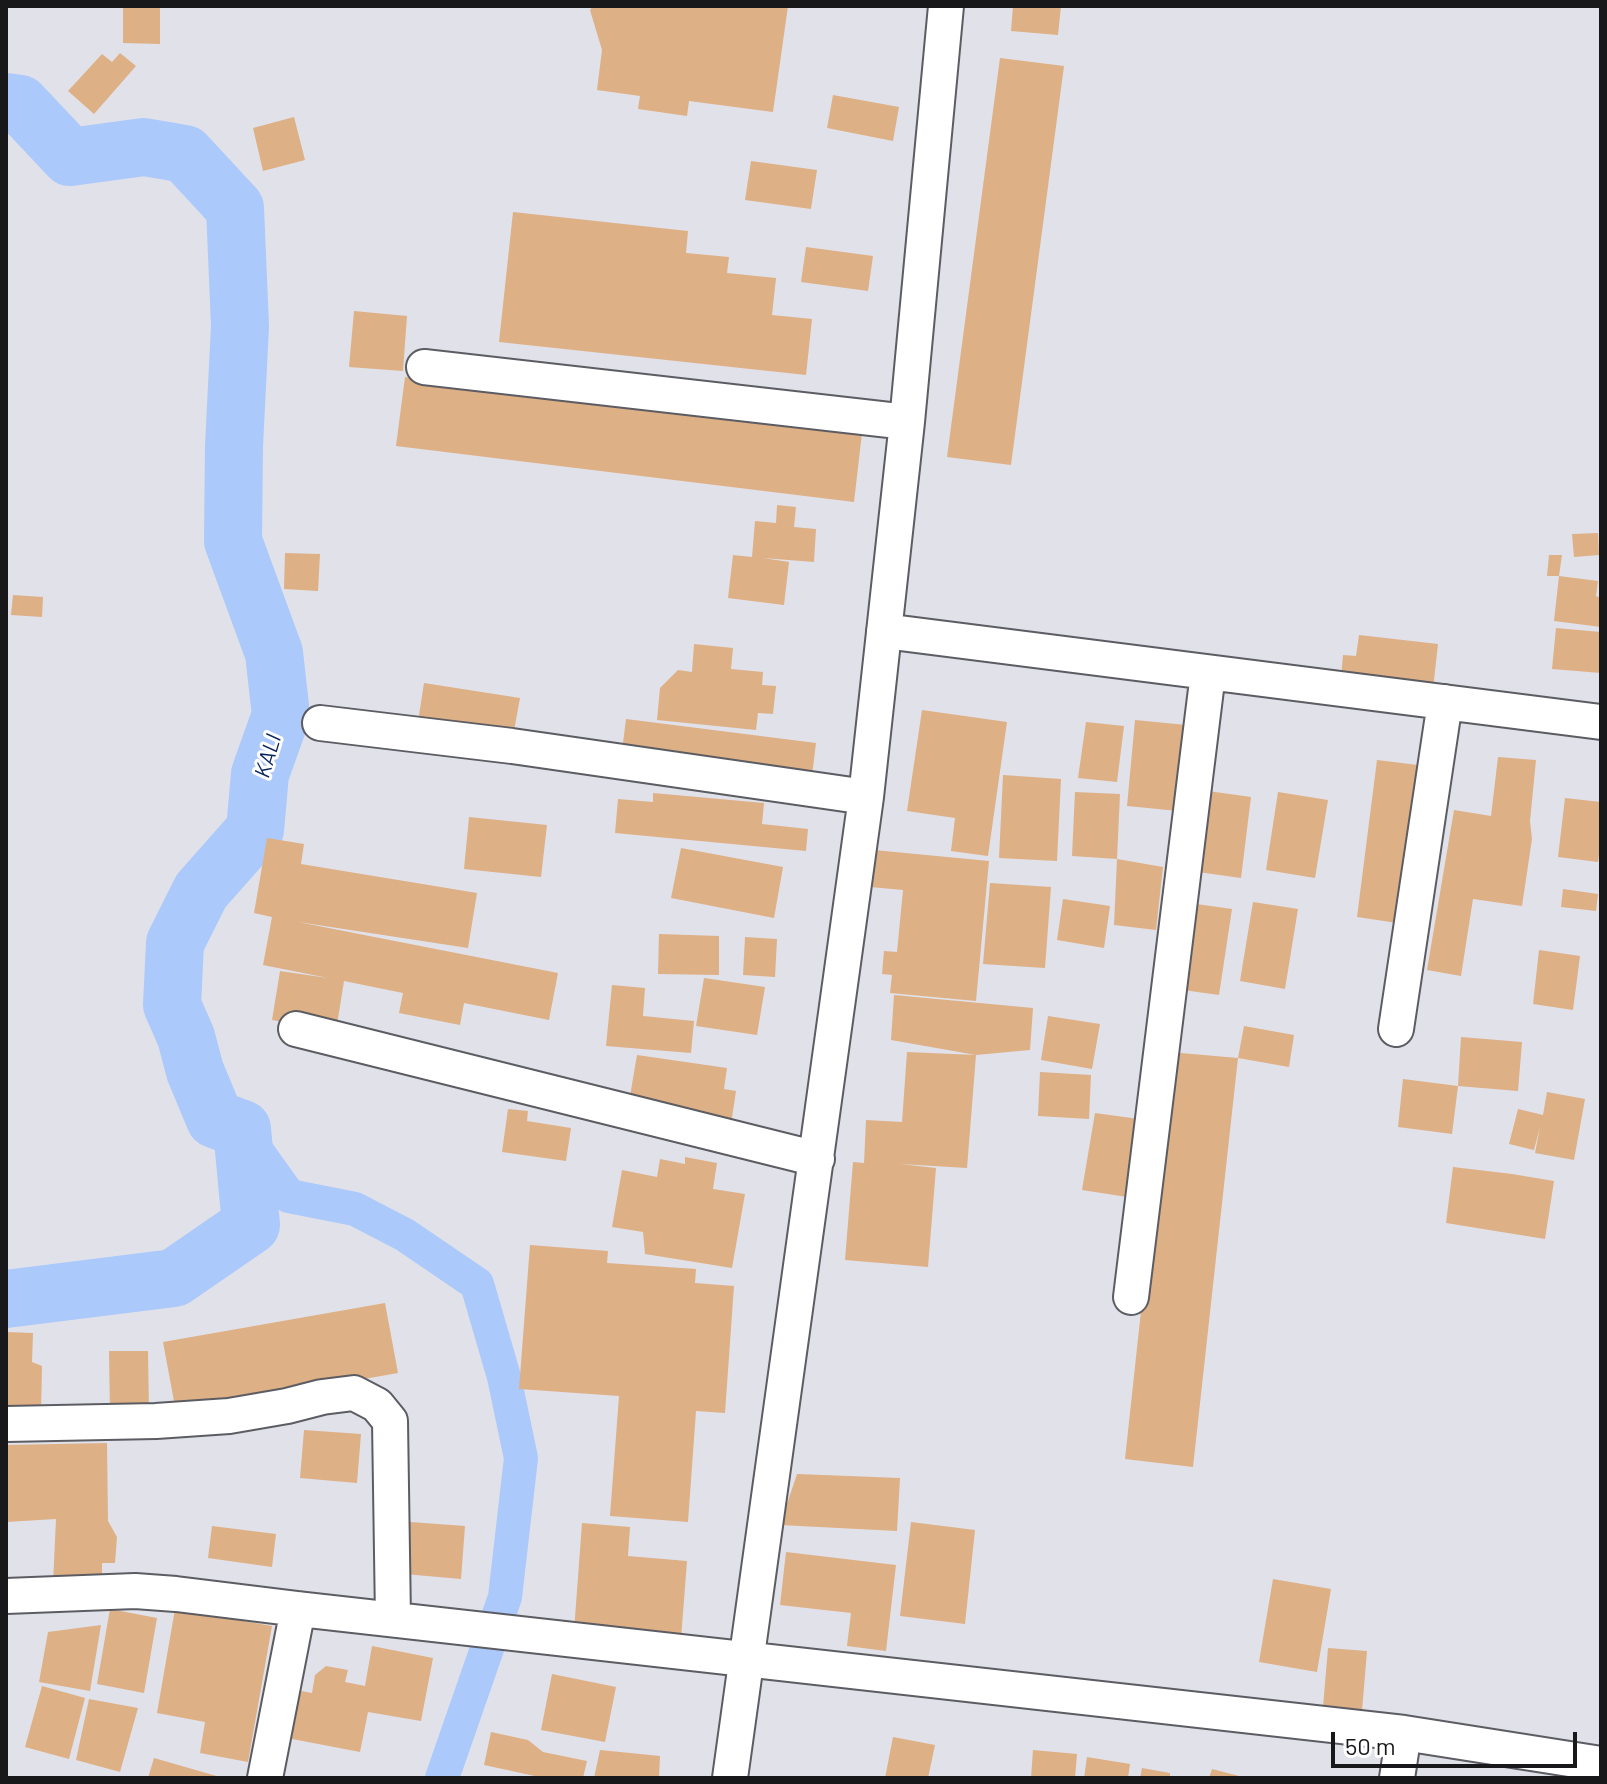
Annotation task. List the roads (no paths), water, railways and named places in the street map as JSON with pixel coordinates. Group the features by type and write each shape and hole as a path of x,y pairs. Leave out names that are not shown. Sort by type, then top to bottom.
{"street":[{"path":"730,1778 866,797 907,422 946,6"},
{"path":"424,367 907,422"},
{"path":"884,631 1601,722"},
{"path":"1131,1297 1208,673"},
{"path":"1396,1029 1445,702"},
{"path":"320,723 512,746 866,797"},
{"path":"296,1029 817,1159"},
{"path":"6,1424 229,1416 354,1393 377,1405 390,1421 407,1621"},
{"path":"6,1596 135,1591 176,1594 1404,1733 1601,1764"},
{"path":"265,1778 298,1609"},
{"path":"1397,1778 1404,1733"}],"waterway":[{"name":"KALI","path":"6,102 20,104 70,157 144,147 185,154 235,208 240,326 233,541 274,653 281,715 260,774 255,830 201,891 175,943 172,1005 215,1119 242,1129 251,1225 174,1278 6,1299"},
{"path":"259,1154 289,1196 355,1209 405,1235 477,1284 504,1377 521,1458 505,1597 442,1778"}]}
